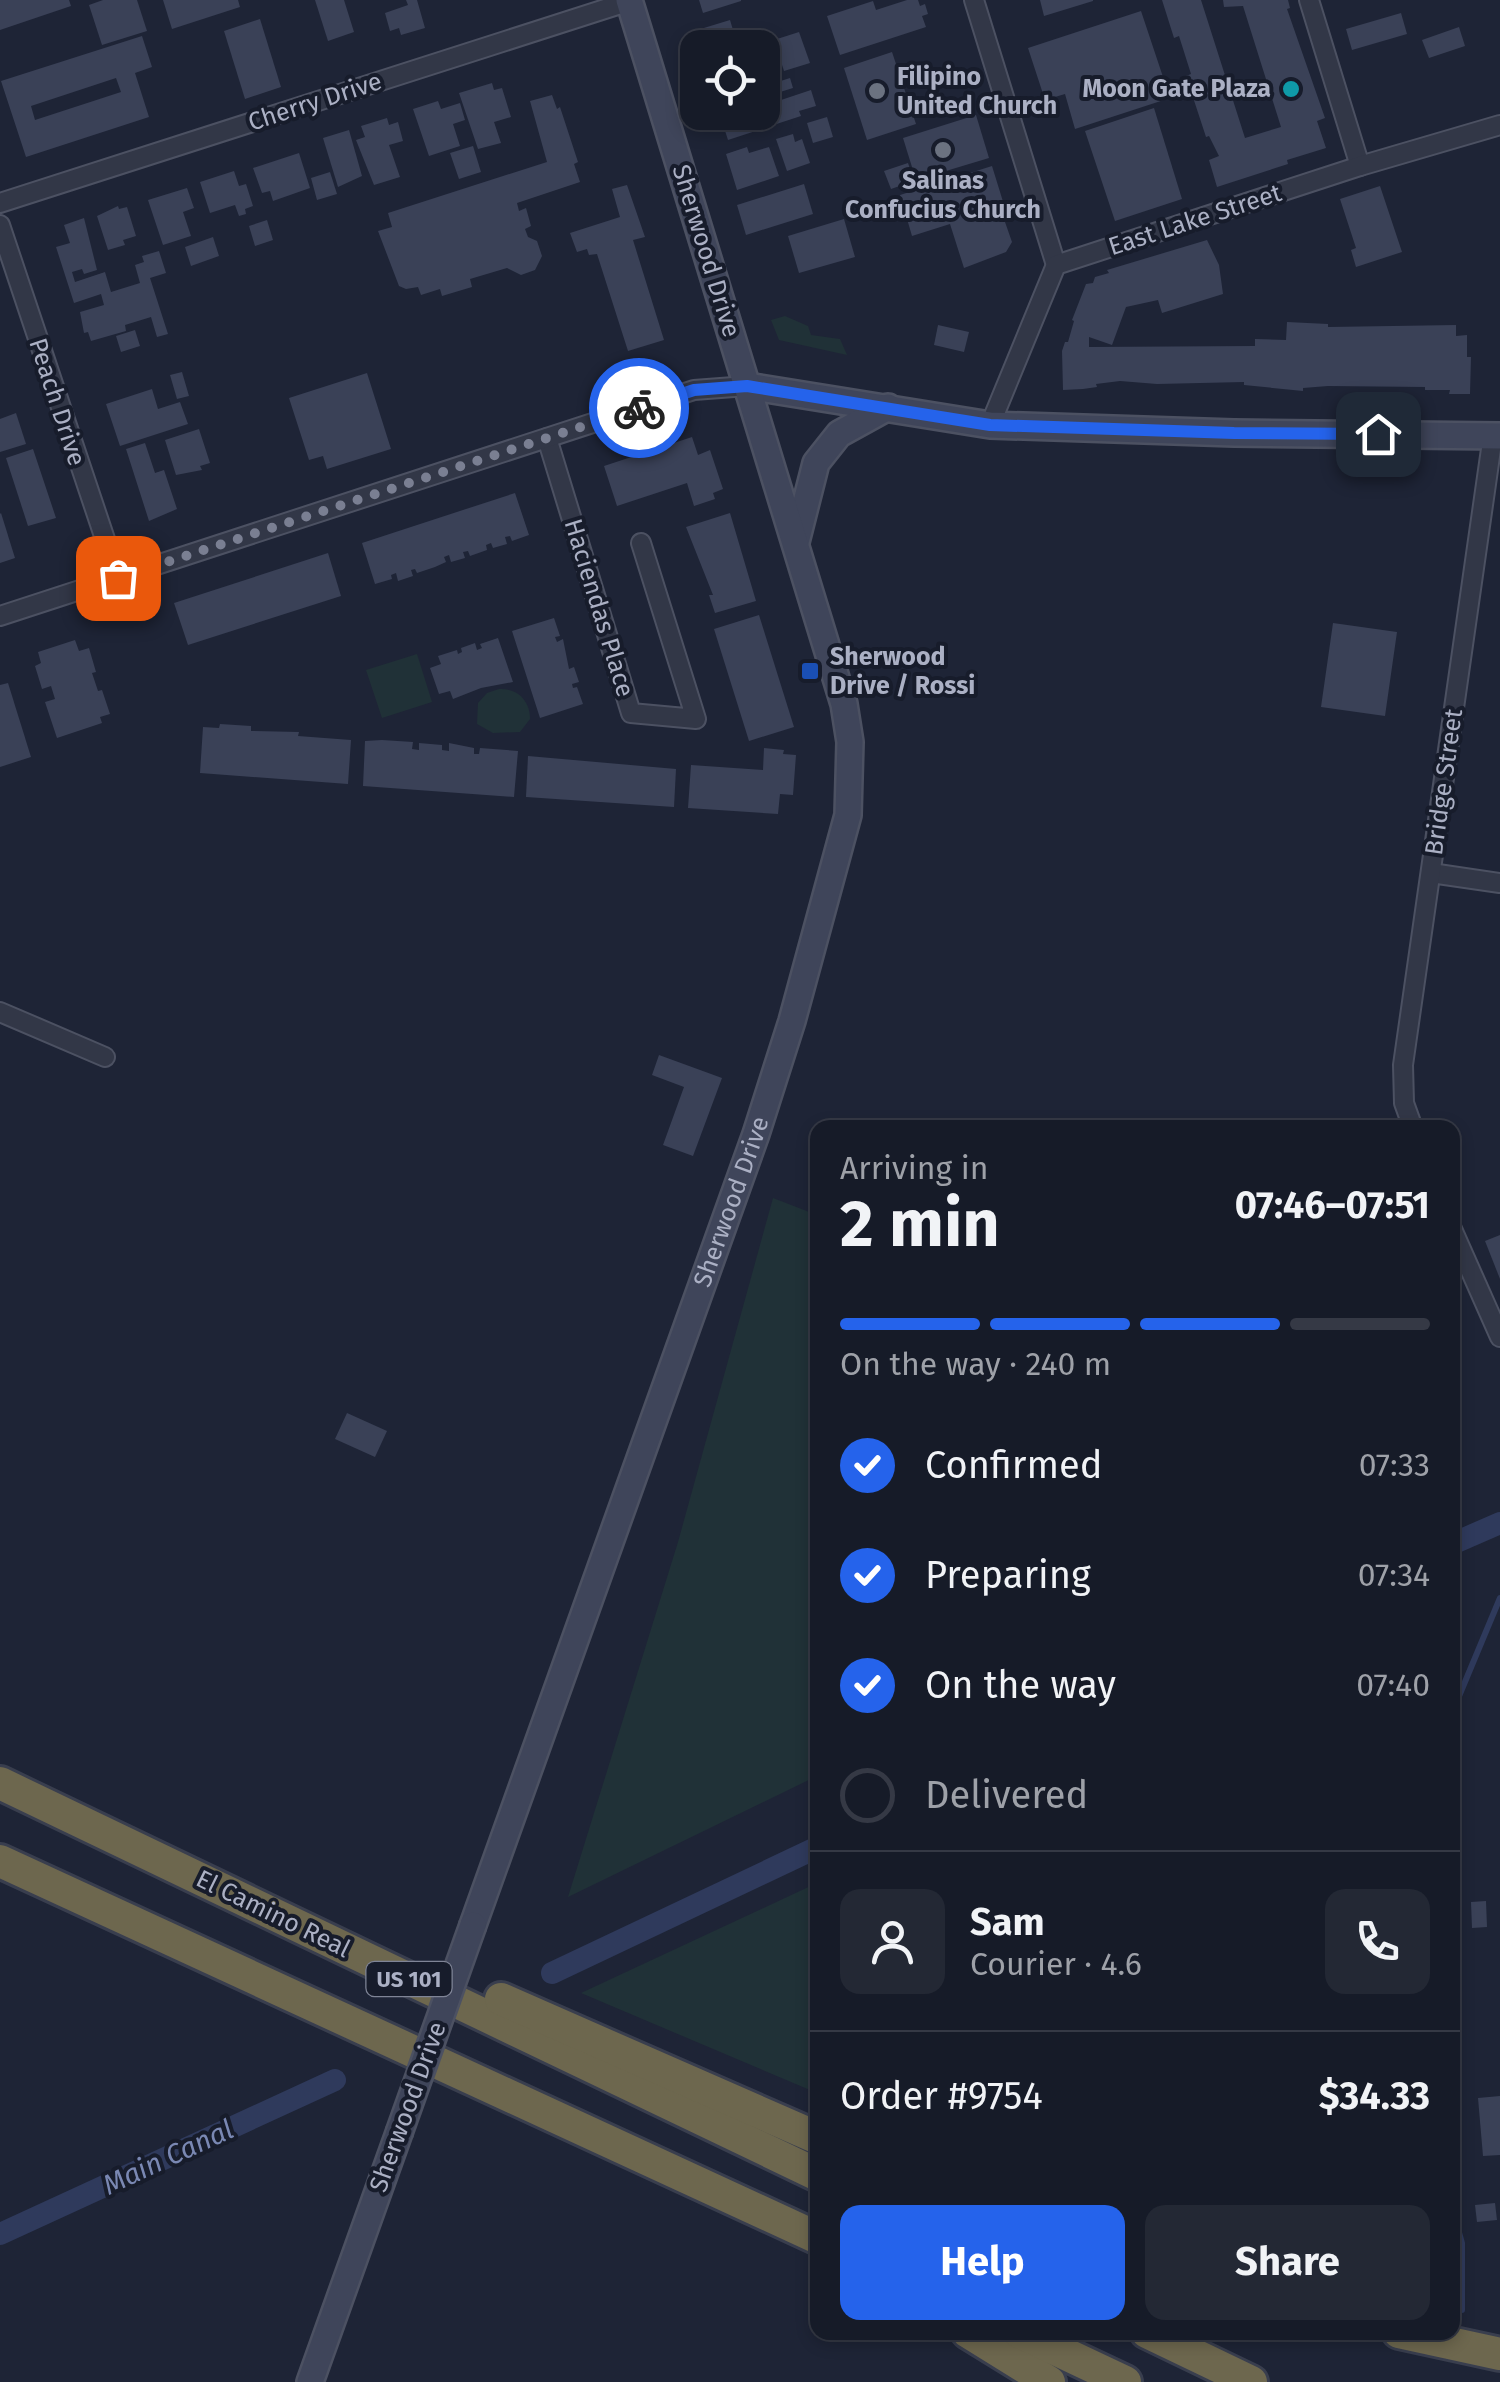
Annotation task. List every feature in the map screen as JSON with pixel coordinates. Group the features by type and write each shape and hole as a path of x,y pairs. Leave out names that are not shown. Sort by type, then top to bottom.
{"highway":[{"path":"0,1782 810,2135"},
{"name":"El Camino Real","path":"0,1782 810,2171"},
{"name":"US 101","path":"0,1861 810,2235"},
{"path":"981,2340 1049,2382"},
{"path":"1036,2340 1125,2382"},
{"path":"1163,2340 1251,2382"},
{"path":"1435,2340 1500,2354"}],"main road":[{"name":"Sherwood Drive","path":"310,2382 756,1134 792,1021 848,815 850,742 844,704 629,0"},
{"path":"747,386 990,425 1496,436"},
{"path":"796,542 816,463 839,434 888,407"}],"street":[{"name":"Cherry Drive","path":"0,204 629,0"},
{"path":"974,0 1056,266 990,425"},
{"path":"1309,0 1360,166"},
{"name":"East Lake Street","path":"1056,266 1360,166 1500,125"},
{"name":"Peach Drive","path":"0,225 118,578"},
{"path":"0,616 694,390 747,386"},
{"name":"Bridge Street","path":"1410,1120 1404,1103 1402,1065 1496,436"},
{"name":"Haciendas Place","path":"548,438 631,713 696,718 642,544"},
{"path":"1431,874 1500,884"},
{"path":"0,1012 105,1057"},
{"path":"1460,1247 1500,1337"}],"shaded area":[{"path":"785,316 808,326 811,335 840,339 847,355 779,340 771,320"},
{"path":"417,654 432,702 382,718 366,670"},
{"path":"499,689 517,693 528,707 530,719 520,732 493,733 477,724 478,703 487,693"},
{"path":"773,1198 810,1212 810,1779 568,1897 678,1542"},
{"path":"810,1886 810,2090 581,1993"}],"building":[{"path":"0,0 69,0 71,6 0,30"},
{"path":"103,0 137,0 147,31 102,45 89,5"},
{"path":"163,0 238,0 240,7 172,29"},
{"path":"315,0 344,0 354,32 328,41"},
{"path":"406,0 417,0 425,28 401,35 399,28 390,31 385,13 408,5"},
{"path":"699,0 741,0 741,1 703,13"},
{"path":"918,0 920,6 925,4 928,14 922,16 926,27 840,55 827,16 873,1 876,10"},
{"path":"1040,0 1093,0 1093,1 1044,16"},
{"name":"Moon Gate Plaza","path":"1162,0 1201,0 1245,138 1281,127 1243,6 1224,7 1223,0 1288,0 1287,9 1325,118 1317,121 1326,148 1217,187 1209,160 1219,156 1209,136 1206,137 1186,76 1191,74 1179,36 1174,38"},
{"path":"1141,11 1170,98 1075,129 1065,94 1045,100 1028,48"},
{"path":"1401,13 1407,34 1352,50 1346,29"},
{"path":"260,19 281,87 245,99 224,31"},
{"path":"730,20 733,30 697,30"},
{"path":"1459,27 1465,46 1429,58 1422,40"},
{"path":"799,32 810,63 784,71 780,38"},
{"path":"142,36 152,67 135,73 149,117 26,157 1,81","holes":["116,78 121,92 35,120 31,106"]},
{"path":"892,52 916,124 867,140 844,68"},
{"path":"790,78 793,88 780,92 780,81"},
{"path":"492,83 494,90 502,88 511,117 494,122 501,143 478,149 459,93"},
{"path":"811,90 816,106 780,123 780,100"},
{"path":"552,95 557,109 560,107 578,162 574,164 580,182 517,203 519,211 526,208 531,226 525,229 528,237 537,241 542,256 535,270 521,275 507,268 470,279 472,287 442,296 440,289 421,295 418,287 399,286 378,231 392,227 388,213 547,162 530,101"},
{"path":"438,101 441,109 460,103 465,120 453,124 460,146 429,156 413,109"},
{"path":"1154,108 1182,199 1115,221 1085,131"},
{"path":"976,115 989,158 916,180 903,138"},
{"path":"827,117 833,137 813,143 807,123"},
{"path":"387,118 389,125 398,122 403,141 389,145 400,177 374,185 356,140 365,137 361,126"},
{"path":"349,130 362,176 338,187 323,138"},
{"path":"725,130 758,130 728,140"},
{"path":"793,134 795,142 802,139 810,163 787,171 776,139"},
{"path":"473,146 481,172 459,179 450,153"},
{"path":"747,147 749,153 769,147 779,176 737,190 726,154"},
{"path":"299,153 310,188 273,201 270,191 262,193 253,168"},
{"path":"908,163 914,181 891,189 884,171"},
{"path":"992,166 1009,221 1005,222 1012,242 1006,252 964,268 950,224 912,236 900,195"},
{"path":"234,171 239,186 246,184 253,206 239,216 235,205 210,213 200,182"},
{"path":"330,172 337,194 317,200 311,178"},
{"path":"804,184 813,214 746,235 737,205"},
{"path":"627,185 645,237 633,240 664,340 628,351 597,254 589,255 587,249 577,252 570,233 620,217 612,189"},
{"path":"1380,186 1402,252 1356,267 1351,250 1356,248 1340,199"},
{"path":"187,188 194,208 183,212 191,236 163,245 148,200"},
{"path":"118,206 127,207 136,236 123,240 125,245 108,250 97,216"},
{"path":"84,218 97,270 72,272 75,282 105,272 111,292 140,283 135,265 144,262 142,256 159,251 166,273 150,278 168,334 157,337 151,317 125,325 126,331 91,341 88,332 84,333 80,312 104,305 101,294 74,303 56,247 70,243 64,225"},
{"path":"844,219 855,257 799,273 788,236"},
{"path":"267,220 273,240 255,246 249,226"},
{"path":"213,237 219,256 191,266 185,247"},
{"path":"1207,240 1219,265 1223,294 1162,313 1158,300 1126,307 1112,345 1089,337 1089,347 1255,346 1255,339 1286,340 1287,322 1328,327 1456,325 1456,336 1467,335 1470,394 1449,394 1450,390 1425,387 1328,386 1303,391 1244,382 1120,381 1063,390 1062,351 1086,284 1109,273 1107,270"},
{"path":"938,325 969,332 964,352 934,345"},
{"path":"135,330 140,346 121,352 116,336"},
{"path":"182,372 189,396 177,399 170,375"},
{"path":"367,373 391,449 327,469 323,456 309,460 289,398"},
{"path":"152,389 158,409 180,402 188,424 120,446 106,404"},
{"path":"16,413 26,444 0,452 0,419"},
{"path":"199,429 210,463 200,466 202,470 176,475 165,440"},
{"path":"692,437 698,455 710,450 723,489 713,493 715,499 694,506 687,483 617,506 604,466"},
{"path":"145,443 155,473 164,470 177,509 149,521 126,449"},
{"path":"33,449 56,518 28,526 6,458"},
{"path":"515,493 529,535 512,541 510,536 505,537 507,544 493,548 491,543 486,545 487,550 470,556 468,551 463,552 465,558 451,562 449,555 444,557 446,562 435,567 417,573 411,570 413,576 398,581 396,573 391,575 392,579 375,584 362,543"},
{"path":"730,513 756,601 715,613 709,595 713,595 686,527"},
{"path":"0,514 15,558 0,563"},
{"path":"328,553 341,596 188,645 174,603"},
{"path":"759,615 794,727 749,741 714,629"},
{"path":"554,618 560,636 555,637 557,642 563,639 569,669 574,667 579,682 572,684 573,688 577,687 583,704 540,718 512,631"},
{"path":"1333,623 1397,632 1385,716 1321,707"},
{"path":"498,638 513,682 453,699 450,691 439,694 430,668 441,664 438,656 457,650 458,654 461,648 475,643 477,650 482,648 480,644"},
{"path":"75,640 79,651 89,648 96,672 92,673 110,714 100,717 102,723 57,738 45,702 55,699 51,686 42,689 35,666 41,663 38,652"},
{"path":"8,683 31,757 0,767 0,685"},
{"path":"220,724 251,726 251,731 299,732 298,736 351,740 348,784 200,773 203,727 219,728"},
{"path":"365,741 413,742 412,749 419,750 419,743 442,745 442,750 449,751 449,743 474,748 474,754 479,754 480,748 518,751 514,797 363,786"},
{"path":"764,748 796,755 793,795 780,794 778,814 688,808 691,765 763,770"},
{"path":"528,756 676,769 674,807 526,797"},
{"path":"659,1055 722,1078 693,1156 663,1145 684,1087 652,1075"},
{"path":"1500,1235 1500,1279 1485,1241"},
{"path":"347,1413 387,1431 375,1457 335,1439"},
{"path":"1486,1901 1487,1927 1472,1928 1471,1902"},
{"path":"1500,2096 1500,2155 1483,2156 1478,2098"},
{"path":"1495,2203 1497,2220 1477,2222 1475,2205"}],"waterway":[{"name":"Main Canal","path":"1460,1540 1500,1523"},
{"path":"1460,1694 1500,1598"},
{"name":"Main Canal","path":"552,1973 810,1851"},
{"name":"Main Canal","path":"0,2234 335,2080"},
{"path":"1460,2236 1462,2310"}],"way so far":[{"path":"118,578 639,408"}],"place":[{"name":"Moon Gate Plaza","path":"1291,89"},
{"name":"Filipino United Church","path":"877,91"},
{"name":"Salinas Confucius Church","path":"943,150"},
{"name":"Sherwood Drive / Rossi","path":"810,671"}],"route":[{"path":"639,408 694,390 747,386 990,425 1378,434"}]}
